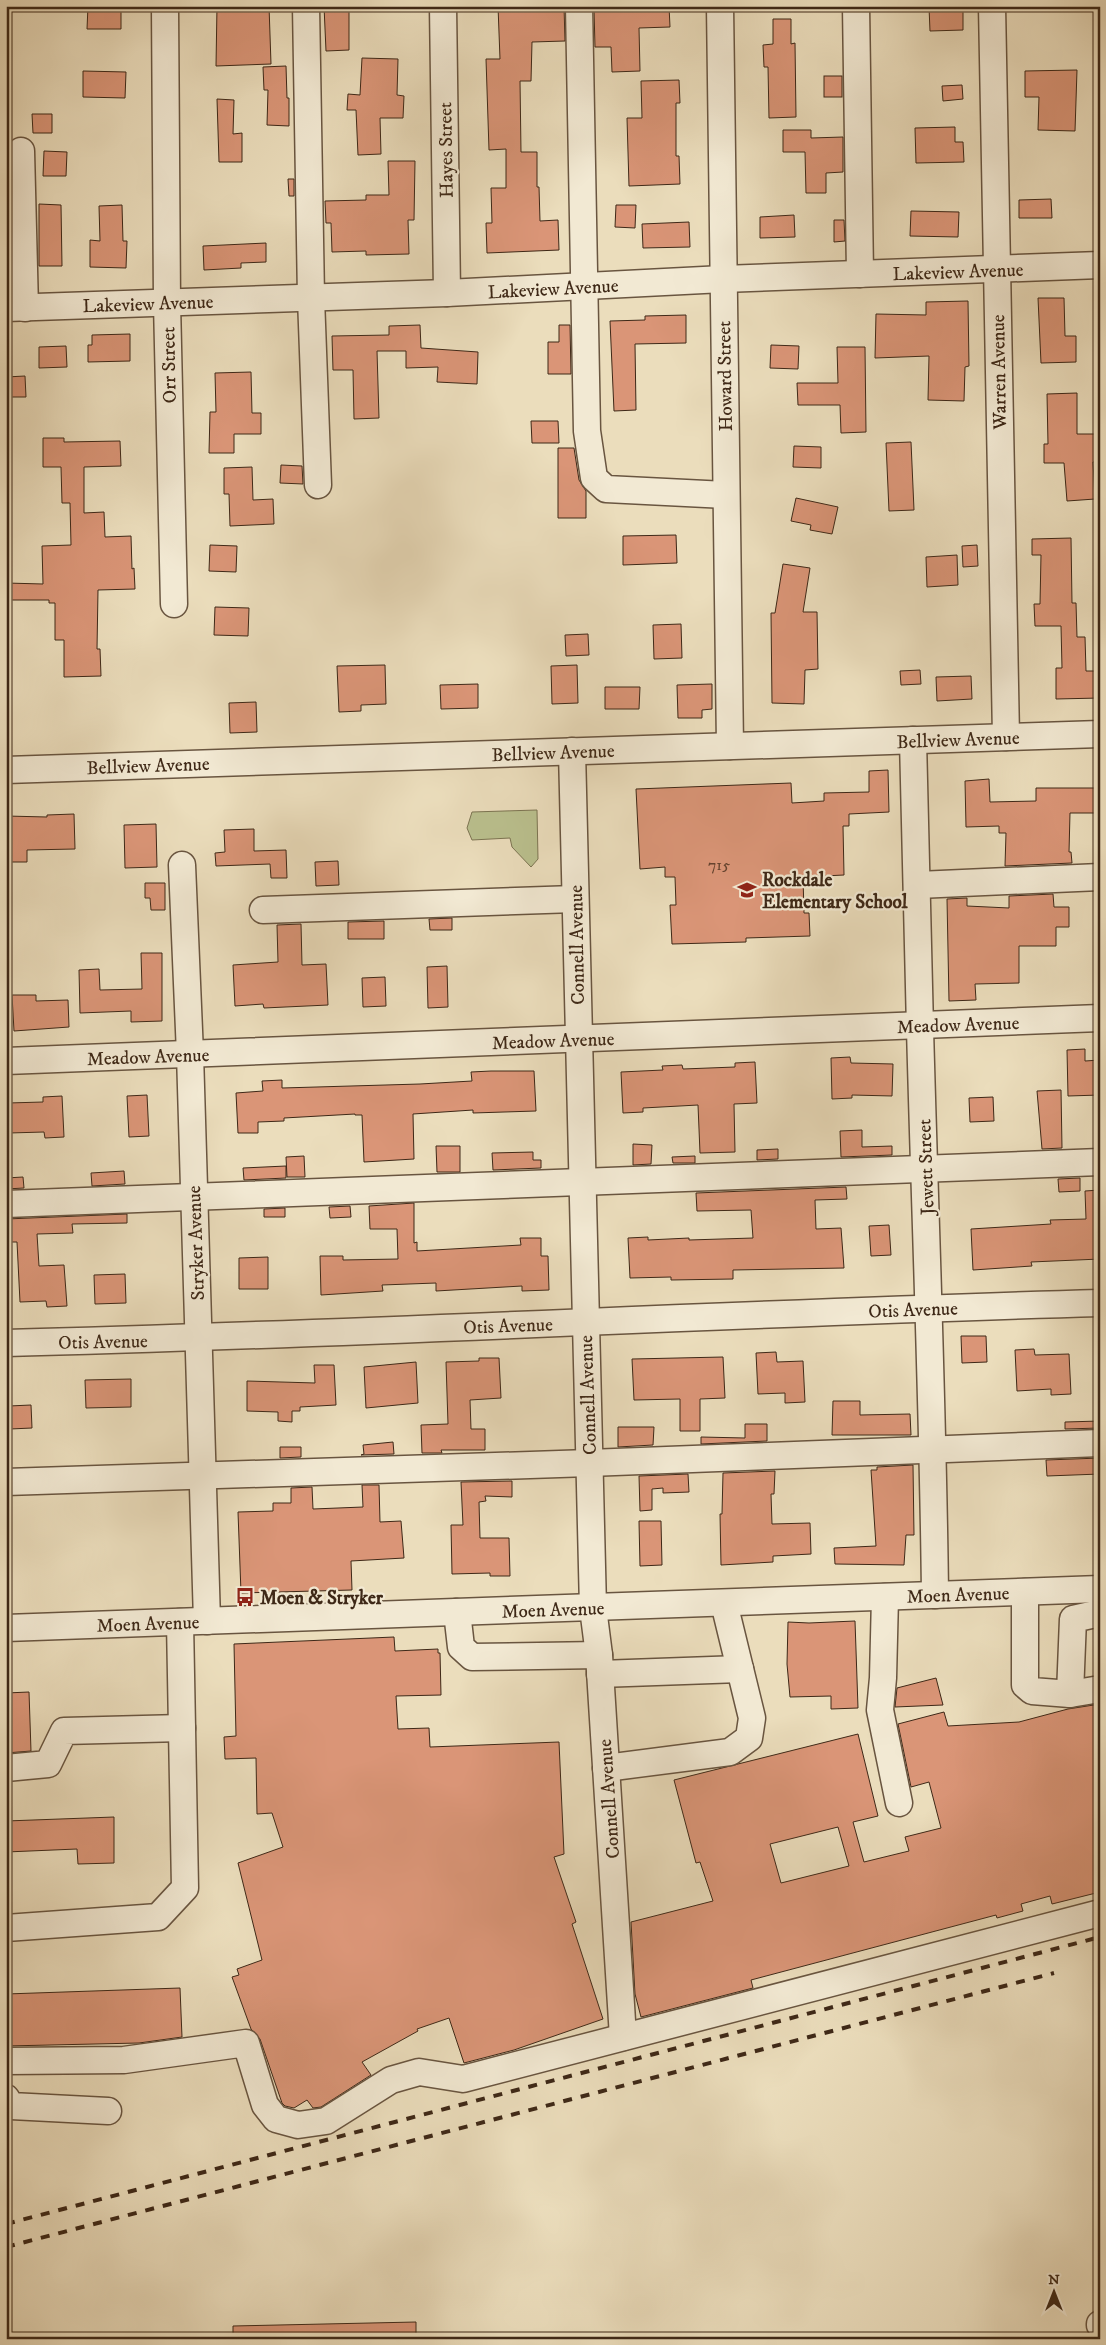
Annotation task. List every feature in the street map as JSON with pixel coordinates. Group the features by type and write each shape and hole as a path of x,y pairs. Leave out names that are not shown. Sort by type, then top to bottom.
{"street":[{"name":"Orr Street","path":"165,6 167,303 174,604"},
{"path":"306,6 311,298 318,484"},
{"name":"Hayes Street","path":"443,6 447,293"},
{"path":"579,6 587,431 594,478 606,489 726,495"},
{"name":"Howard Street","path":"720,6 730,746"},
{"path":"856,6 860,274"},
{"name":"Warren Avenue","path":"992,6 1006,737"},
{"path":"16,308 21,151"},
{"name":"Lakeview Avenue","path":"16,308 447,293 723,279 1100,265"},
{"name":"Bellview Avenue","path":"6,770 1100,734"},
{"name":"Jewett Street","path":"913,740 933,1448 935,1595"},
{"name":"Connell Avenue","path":"572,751 581,1182 593,1608 600,1665 623,2037"},
{"name":"Stryker Avenue","path":"182,866 190,1054 206,1621"},
{"path":"918,885 1100,877"},
{"path":"263,910 575,899"},
{"name":"Meadow Avenue","path":"6,1061 1100,1018"},
{"path":"6,1204 1100,1162"},
{"name":"Otis Avenue","path":"6,1344 199,1339 929,1308 1100,1303"},
{"path":"6,1482 589,1463 933,1448 1100,1443"},
{"name":"Moen Avenue","path":"6,1628 1100,1589"},
{"path":"1024,1592 1025,1685 1032,1692 1070,1694 1100,1689"},
{"path":"885,1597 883,1678 880,1710 900,1803"},
{"path":"606,1768 730,1752 749,1738 752,1718 724,1603"},
{"path":"457,1612 462,1647 472,1657 600,1665 740,1669"},
{"path":"1070,1694 1073,1619 1100,1613"},
{"path":"6,1928 158,1917 185,1888 180,1622"},
{"path":"6,1768 48,1764 64,1730 182,1728"},
{"path":"6,2061 124,2060 246,2043 265,2105 276,2119 298,2125 326,2121 390,2080 419,2072 463,2080 1100,1913"},
{"path":"6,2098 11,2106 108,2111"}],"green space":[{"path":"537,810 538,859 531,867 512,847 510,838 472,840 467,828 472,812"}],"building":[{"path":"88,6 121,6 121,29 87,29"},
{"path":"217,6 269,6 271,64 216,66"},
{"path":"324,6 349,6 349,50 326,51"},
{"path":"498,6 564,6 565,41 532,42 531,81 520,81 521,152 537,152 537,187 539,187 540,221 558,220 559,250 487,253 486,223 492,223 491,188 506,188 506,149 489,150 486,59 500,59"},
{"path":"638,6 669,6 670,27 639,28 640,71 612,72 611,47 595,47 594,10 638,8"},
{"path":"963,6 963,30 930,31 929,7"},
{"path":"773,19 791,19 791,44 795,43 796,117 769,118 768,67 764,67 763,45 773,44"},
{"path":"362,58 398,59 397,95 404,96 403,118 380,118 381,154 358,155 356,110 347,110 348,94 360,95"},
{"path":"286,66 289,126 267,125 268,90 264,90 263,67"},
{"path":"1077,70 1075,131 1038,130 1039,97 1025,97 1025,71"},
{"path":"83,71 126,72 125,98 83,97"},
{"path":"824,76 842,76 842,97 824,97"},
{"path":"679,80 680,103 676,103 676,156 679,156 680,184 629,186 627,118 642,118 641,81"},
{"path":"962,85 963,99 943,101 942,86"},
{"path":"217,99 234,100 233,134 242,133 242,162 219,162"},
{"path":"32,114 52,114 52,133 33,133"},
{"path":"955,127 955,142 963,142 964,162 916,163 915,128"},
{"path":"783,130 811,130 811,138 843,137 843,172 826,173 826,193 806,193 805,152 783,152"},
{"path":"44,151 67,152 66,176 43,176"},
{"path":"388,161 415,161 414,220 408,220 409,254 366,255 366,251 332,252 331,223 326,223 325,201 366,200 366,195 389,195"},
{"path":"288,179 294,179 294,196 289,196"},
{"path":"1051,199 1052,218 1019,218 1019,200"},
{"path":"39,204 61,205 62,266 39,266"},
{"path":"122,205 123,241 127,241 126,268 90,267 90,240 100,241 99,206"},
{"path":"616,205 636,205 635,228 615,227"},
{"path":"911,211 959,212 958,237 910,236"},
{"path":"794,215 795,237 760,238 760,217"},
{"path":"834,220 844,220 845,241 834,242"},
{"path":"689,222 690,247 643,248 642,224"},
{"path":"266,243 266,262 241,263 241,268 204,270 203,246"},
{"path":"1038,298 1064,298 1065,336 1076,336 1076,362 1041,363"},
{"path":"968,301 969,366 965,367 964,401 928,400 929,356 875,358 876,314 926,315 926,302"},
{"path":"686,315 686,343 635,344 636,410 614,411 610,321 645,320 645,316"},
{"path":"420,325 421,348 478,352 477,384 437,382 438,367 406,368 406,351 377,351 379,418 354,419 353,370 333,370 332,336 389,335 389,326"},
{"path":"559,325 570,325 571,374 548,374 548,342 559,342"},
{"path":"130,334 130,361 88,362 88,345 92,345 92,335"},
{"path":"771,345 799,346 798,369 770,368"},
{"path":"66,346 67,367 39,368 39,347"},
{"path":"837,347 865,347 866,432 841,433 840,405 798,405 797,383 838,383"},
{"path":"251,372 252,413 261,413 261,434 234,434 234,453 209,453 210,412 216,412 215,373"},
{"path":"25,376 26,397 6,397 6,377"},
{"path":"1077,393 1077,434 1098,434 1098,462 1093,462 1095,499 1067,501 1064,463 1044,463 1044,444 1048,444 1047,394"},
{"path":"531,421 558,421 559,443 532,443"},
{"path":"43,438 64,438 64,442 120,441 121,466 84,467 84,513 104,512 105,537 131,536 132,569 134,568 135,589 98,590 97,649 100,649 101,676 64,677 64,640 55,640 55,603 49,603 49,600 6,600 6,583 43,584 42,546 71,545 70,503 62,503 61,467 43,467"},
{"path":"911,442 914,510 889,511 886,443"},
{"path":"794,446 821,447 821,468 793,467"},
{"path":"558,448 574,448 579,480 586,491 586,518 558,518"},
{"path":"281,465 302,466 303,484 280,483"},
{"path":"252,467 253,500 273,499 274,524 230,526 229,494 224,494 224,468"},
{"path":"796,498 838,507 832,534 810,530 811,525 791,521"},
{"path":"676,535 677,563 623,565 623,536"},
{"path":"1071,538 1072,603 1076,603 1077,637 1085,637 1086,671 1100,671 1100,698 1056,699 1056,668 1062,668 1061,626 1035,626 1034,604 1040,604 1041,555 1032,555 1032,539"},
{"path":"210,545 237,546 236,572 209,571"},
{"path":"977,545 978,566 963,567 962,546"},
{"path":"957,555 958,585 927,587 926,557"},
{"path":"783,564 810,568 803,612 817,612 818,669 805,670 804,704 772,703 771,613 775,613"},
{"path":"215,607 249,608 248,636 214,635"},
{"path":"681,624 682,658 654,659 653,625"},
{"path":"588,634 589,655 566,656 565,635"},
{"path":"385,665 386,704 361,705 361,711 339,712 337,666"},
{"path":"577,665 578,703 552,704 551,666"},
{"path":"920,670 921,684 901,685 900,671"},
{"path":"971,676 972,699 937,701 936,677"},
{"path":"478,684 478,708 441,709 440,685"},
{"path":"712,684 712,709 702,710 702,718 678,718 677,685"},
{"path":"605,687 640,687 639,709 605,709"},
{"path":"256,702 257,732 230,733 229,703"},
{"name":"Rockdale Elementary School","path":"888,770 889,812 849,814 849,826 843,826 844,875 803,877 804,913 809,913 810,936 746,938 746,942 672,944 670,905 676,905 675,877 665,877 665,867 640,869 636,789 791,783 792,803 824,801 824,793 869,792 869,771"},
{"path":"989,779 990,802 1036,801 1036,788 1100,788 1100,813 1070,813 1069,852 1071,852 1072,863 1005,866 1006,833 999,833 999,826 966,827 965,781"},
{"path":"74,814 75,849 27,850 27,862 6,862 6,816 47,817 47,815"},
{"path":"156,824 157,867 125,868 124,825"},
{"path":"254,829 254,851 286,850 287,878 271,878 270,864 216,866 215,853 225,852 224,830"},
{"path":"338,861 339,885 316,886 315,862"},
{"path":"145,883 165,883 165,910 151,910 150,898 145,898"},
{"path":"1053,894 1054,907 1069,907 1069,927 1056,927 1056,946 1019,946 1019,983 975,984 976,1000 949,1001 947,899 967,898 967,906 1009,908 1009,896"},
{"path":"452,918 452,930 430,930 429,919"},
{"path":"384,921 384,939 348,939 348,922"},
{"path":"301,924 302,965 326,964 328,1005 264,1008 263,1004 235,1006 233,965 278,962 277,925"},
{"path":"141,953 162,953 162,1021 131,1022 131,1011 80,1013 79,970 99,969 100,990 142,989"},
{"path":"447,966 448,1007 428,1008 427,967"},
{"path":"385,977 386,1006 363,1007 362,978"},
{"path":"12,995 36,995 36,1001 68,1000 69,1027 14,1031"},
{"path":"1085,1049 1085,1061 1100,1060 1100,1095 1068,1096 1067,1050"},
{"path":"850,1057 851,1063 893,1064 892,1096 852,1095 852,1098 832,1099 831,1058"},
{"path":"755,1062 757,1103 734,1104 735,1152 700,1153 698,1105 643,1108 643,1112 623,1113 621,1072 663,1070 662,1066 682,1065 683,1069 735,1067 735,1063"},
{"path":"534,1071 536,1111 473,1113 473,1110 413,1114 414,1159 364,1162 362,1115 284,1118 284,1121 258,1122 258,1133 238,1133 236,1093 263,1091 262,1081 282,1080 282,1088 420,1084 472,1081 471,1072"},
{"path":"1061,1090 1062,1148 1042,1149 1037,1091"},
{"path":"147,1095 149,1136 129,1137 127,1096"},
{"path":"62,1096 64,1137 45,1138 44,1132 9,1133 8,1103 43,1102 43,1097"},
{"path":"993,1097 994,1121 970,1122 969,1098"},
{"path":"862,1130 862,1147 892,1146 892,1155 841,1157 840,1131"},
{"path":"633,1144 652,1145 651,1164 633,1165"},
{"path":"436,1146 460,1146 460,1172 437,1172"},
{"path":"778,1149 778,1159 757,1160 757,1150"},
{"path":"533,1152 533,1160 541,1160 541,1168 493,1170 492,1153"},
{"path":"304,1156 305,1177 287,1177 286,1157"},
{"path":"695,1156 695,1163 673,1163 672,1157"},
{"path":"286,1166 286,1178 244,1180 243,1168"},
{"path":"124,1171 125,1184 92,1186 91,1173"},
{"path":"23,1177 24,1188 6,1189 6,1178"},
{"path":"1080,1178 1080,1191 1059,1192 1058,1179"},
{"path":"846,1187 847,1199 815,1200 816,1229 841,1228 844,1268 733,1270 733,1279 671,1280 671,1277 630,1278 628,1238 648,1237 648,1240 689,1238 689,1240 753,1238 751,1210 697,1211 696,1193"},
{"path":"1100,1190 1100,1259 1031,1262 1032,1266 973,1270 971,1229 1051,1224 1050,1220 1086,1219 1085,1191"},
{"path":"414,1203 414,1243 417,1242 417,1251 521,1245 520,1238 541,1238 541,1256 548,1256 549,1290 522,1291 522,1286 436,1291 436,1283 382,1285 383,1291 321,1295 320,1256 343,1256 343,1260 398,1259 397,1229 370,1229 369,1206"},
{"path":"350,1206 351,1217 330,1218 329,1207"},
{"path":"285,1208 285,1217 264,1217 264,1209"},
{"path":"127,1214 127,1223 72,1224 73,1233 37,1234 39,1266 64,1265 67,1306 47,1307 46,1301 20,1302 17,1242 6,1242 6,1219"},
{"path":"889,1225 891,1255 871,1256 869,1226"},
{"path":"268,1257 268,1289 239,1289 239,1258"},
{"path":"125,1274 126,1303 95,1304 94,1275"},
{"path":"961,1336 986,1336 987,1362 962,1363"},
{"path":"1034,1349 1035,1355 1069,1354 1071,1394 1051,1395 1051,1389 1017,1391 1015,1350"},
{"path":"776,1352 777,1362 803,1361 805,1402 785,1403 785,1393 758,1394 756,1353"},
{"path":"723,1357 725,1398 700,1399 700,1431 680,1431 680,1399 634,1400 632,1359"},
{"path":"479,1358 499,1358 501,1398 470,1400 471,1429 485,1429 485,1450 441,1450 442,1453 422,1453 421,1425 448,1424 446,1362 479,1361"},
{"path":"416,1362 418,1403 366,1408 364,1367"},
{"path":"314,1365 334,1365 336,1405 300,1407 300,1411 292,1411 292,1422 278,1421 278,1412 247,1411 247,1381 315,1383"},
{"path":"131,1379 131,1407 86,1408 85,1380"},
{"path":"833,1401 860,1401 860,1415 910,1414 911,1435 832,1435"},
{"path":"31,1405 32,1428 10,1429 9,1406"},
{"path":"1100,1421 1100,1428 1065,1429 1065,1422"},
{"path":"745,1424 767,1424 767,1441 701,1444 701,1437 745,1438"},
{"path":"618,1427 654,1427 653,1445 618,1447"},
{"path":"393,1442 394,1454 361,1455 364,1454 363,1445"},
{"path":"280,1447 301,1447 301,1457 280,1458"},
{"path":"1100,1458 1100,1474 1047,1476 1046,1460"},
{"path":"913,1465 914,1535 906,1535 904,1565 835,1564 834,1548 876,1546 871,1470 877,1470 877,1467"},
{"path":"775,1471 774,1494 771,1494 772,1524 810,1523 811,1554 773,1556 773,1562 721,1565 720,1514 722,1514 723,1473"},
{"path":"688,1474 689,1492 663,1493 663,1488 652,1489 652,1510 640,1511 639,1476"},
{"path":"512,1481 512,1497 485,1496 486,1501 479,1502 480,1538 509,1538 510,1576 490,1576 490,1573 452,1574 451,1525 463,1525 461,1482"},
{"path":"362,1485 379,1485 380,1522 401,1521 404,1558 351,1561 352,1590 241,1593 238,1512 273,1511 273,1503 291,1503 291,1488 312,1487 313,1509 363,1507"},
{"path":"639,1521 661,1521 662,1565 640,1566"},
{"path":"855,1621 858,1708 831,1709 831,1696 790,1697 787,1664 788,1622"},
{"path":"394,1637 395,1651 438,1649 438,1653 440,1653 441,1695 396,1696 398,1729 429,1728 430,1747 559,1742 564,1854 554,1857 576,1922 572,1924 603,2019 514,2050 464,2063 449,2018 417,2029 418,2031 362,2062 371,2075 321,2107 313,2108 307,2100 294,2108 285,2106 282,2103 260,2039 251,2029 232,1977 239,1975 237,1969 262,1960 238,1863 283,1847 272,1813 257,1814 256,1758 225,1759 224,1737 236,1736 234,1644"},
{"path":"936,1678 943,1705 895,1707 897,1688"},
{"path":"29,1692 31,1751 6,1753 6,1693"},
{"path":"1100,1704 1100,1892 1052,1904 1050,1896 1021,1904 1023,1911 997,1918 996,1915 751,1980 753,1988 641,2017 635,1994 631,1922 713,1901 700,1862 696,1863 674,1780 858,1734 878,1816 853,1822 864,1862 909,1851 905,1837 941,1828 929,1782 911,1787 898,1724 944,1712 948,1726 1019,1722 1068,1709","holes":["838,1827 849,1866 781,1883 770,1844"]},
{"path":"114,1817 114,1863 78,1864 77,1849 6,1852 6,1821"},
{"path":"180,1988 182,2037 139,2043 6,2046 6,1994"},
{"path":"416,2322 416,2339 233,2339 233,2326"}],"railway":[{"path":"6,2224 1100,1937"},
{"path":"1095,1949 1100,1948"},
{"path":"6,2247 1054,1973"}],"place":[{"name":"Rockdale Elementary School","path":"747,890"},
{"name":"Moen & Stryker","path":"245,1597"}]}
